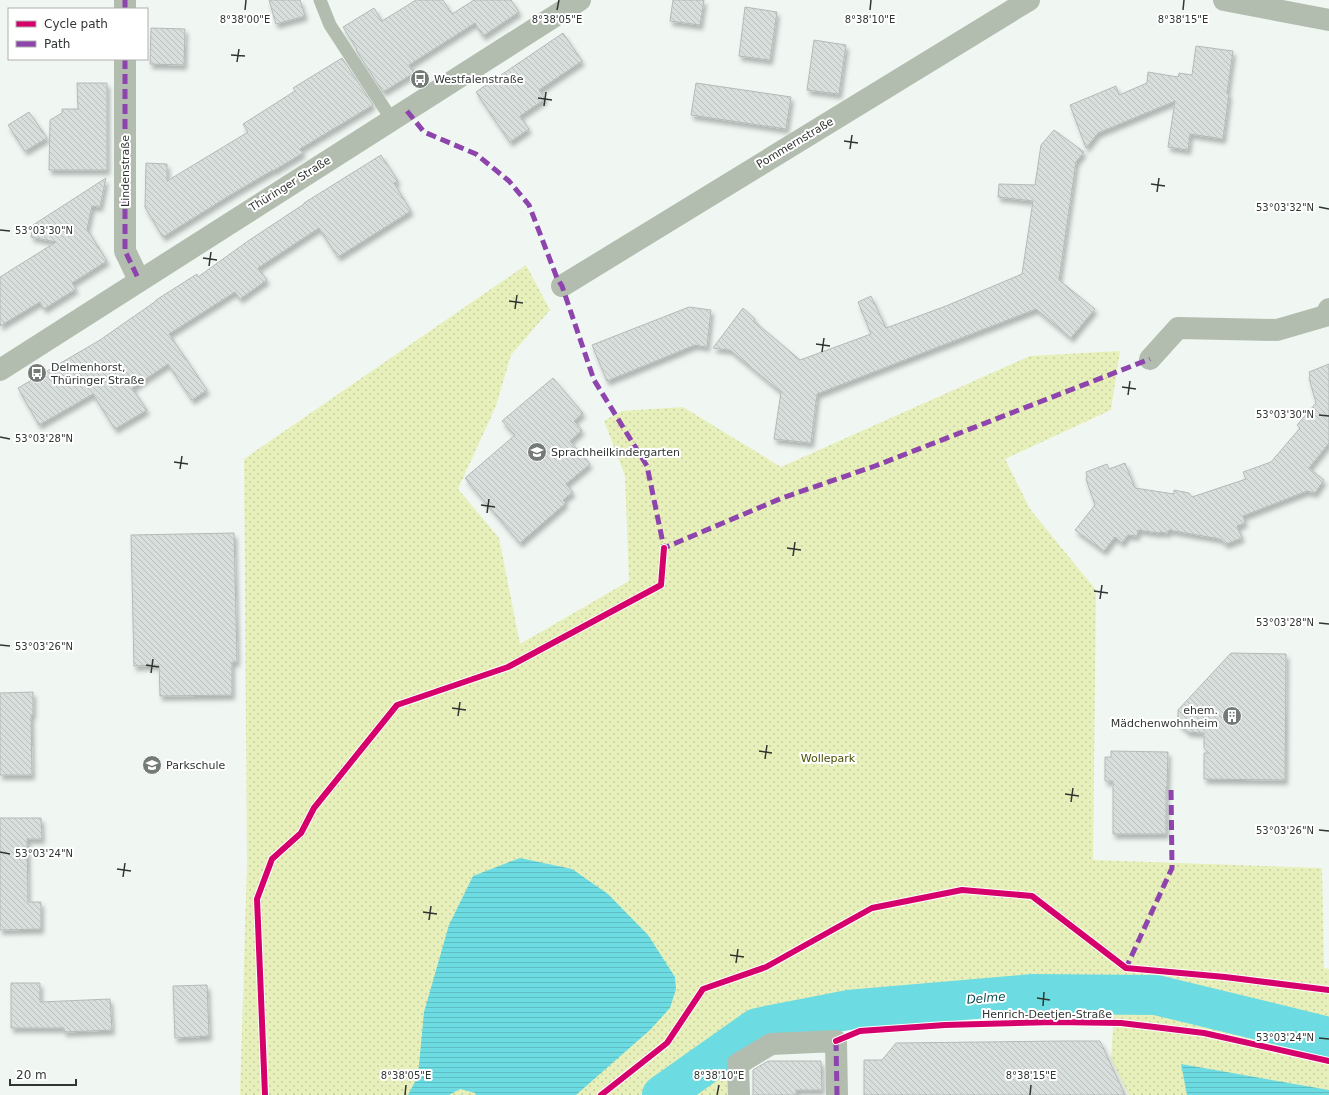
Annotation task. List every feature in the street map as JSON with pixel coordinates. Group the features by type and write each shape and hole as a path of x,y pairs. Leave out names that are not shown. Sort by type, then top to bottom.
{"street":[{"name":"Thüringer Straße","path":"0,370 580,0"},
{"name":"Pommernstraße","path":"562,286 1029,0"},
{"path":"1224,0 1329,20"},
{"name":"Lindenstraße","path":"125,60 125,251 139,280"},
{"path":"1150,359 1178,328 1277,330 1325,316 1329,309"},
{"path":"739,1095 738,1064 771,1044 836,1041 836,1095"}],"lane":[{"path":"320,0 330,25 392,120"}],"green space":[{"name":"Wollepark","path":"526,265 550,310 511,355 496,406 458,489 499,538 520,644 629,581 625,476 604,421 622,411 683,407 781,467 1030,356 1120,351 1111,410 1005,459 1030,509 1096,590 1093,860 1322,868 1324,968 1329,969 1329,1095 1129,1095 1111,1059 1114,1012 977,1014 845,1024 769,1037 734,1061 735,1095 240,1095 247,864 244,459"}],"water":[{"path":"520,858 572,869 608,894 648,935 675,977 676,989 670,1008 650,1030 576,1095 476,1095 475,1093 460,1089 449,1095 408,1095 418,1076 424,1012 449,925 473,876"},
{"path":"1181,1064 1329,1090 1329,1095 1187,1095"}],"building":[{"path":"269,0 300,0 305,16 276,24"},
{"path":"416,0 443,0 452,14 474,0 511,0 519,12 483,36 475,23 409,65 414,73 383,92 343,27 374,8 382,21"},
{"path":"673,0 704,0 700,25 670,21"},
{"path":"745,7 777,12 770,60 739,56"},
{"path":"151,28 185,29 184,65 150,64"},
{"path":"563,33 582,61 539,90 545,99 520,116 529,129 510,142 476,92"},
{"path":"814,40 846,45 839,94 807,90"},
{"path":"1196,46 1233,51 1223,139 1190,134 1188,150 1168,147 1175,101 1098,133 1086,148 1070,105 1116,86 1119,95 1147,83 1148,72 1178,77 1179,73 1192,75"},
{"path":"342,58 373,105 300,149 303,153 232,194 163,237 145,207 146,163 167,164 167,181 248,132 243,124 295,91 293,88"},
{"path":"77,83 107,83 107,170 49,170 50,120 62,113 62,109 78,109"},
{"path":"696,83 791,97 786,129 691,115"},
{"path":"29,112 47,138 25,151 8,125"},
{"path":"1054,130 1084,152 1076,162 1059,280 1095,309 1071,338 1036,309 817,394 811,443 774,439 781,392 730,350 713,348 743,308 755,319 754,321 800,360 871,334 858,302 871,296 886,328 946,306 1022,274 1033,201 998,197 999,184 1035,185 1041,145"},
{"path":"381,155 398,181 394,183 411,211 338,257 319,228 258,268 267,280 240,299 235,292 169,334 207,390 192,400 168,364 132,388 147,410 115,429 93,394 39,425 18,388 100,340 156,300 197,274 198,277 304,203"},
{"path":"106,178 100,207 92,206 87,229 107,261 72,283 76,289 44,309 40,302 0,326 0,277 56,242 31,237 33,225"},
{"path":"689,307 711,310 707,347 695,345 607,381 592,345"},
{"path":"1329,364 1329,443 1309,468 1324,480 1315,493 1307,491 1243,516 1245,523 1237,526 1242,538 1226,544 1220,539 1169,530 1168,533 1159,533 1138,530 1137,536 1128,535 1122,543 1115,537 1104,551 1075,530 1095,505 1086,479 1086,472 1107,464 1109,469 1125,463 1135,488 1174,494 1174,490 1189,493 1192,497 1246,479 1243,472 1271,462 1300,428 1297,425 1316,403 1309,378 1309,372"},
{"name":"Sprachheilkindergarten","path":"553,378 583,413 574,421 582,430 570,441 590,464 566,484 573,492 563,500 566,503 520,543 465,478 515,435 502,421"},
{"path":"234,533 237,662 232,662 232,695 160,696 159,665 134,666 131,535"},
{"name":"ehem. Mädchenwohnheim","path":"1231,653 1286,654 1285,780 1204,779 1204,753 1209,753 1204,748 1204,733 1188,732 1178,723 1178,710"},
{"path":"33,692 33,715 31,715 32,775 0,775 0,693"},
{"path":"1111,751 1168,752 1166,834 1113,834 1113,781 1105,781 1105,757 1111,757"},
{"path":"0,818 41,818 42,839 27,839 28,902 41,902 41,929 0,930"},
{"path":"11,983 40,983 40,1002 110,999 112,1030 64,1032 64,1028 11,1028"},
{"path":"207,985 209,1036 175,1038 173,986"},
{"path":"1100,1041 1125,1095 864,1095 864,1060 882,1060 896,1043"},
{"path":"768,1061 821,1061 822,1090 796,1090 796,1095 753,1095 753,1070"}],"waterway":[{"name":"Delme","path":"662,1095 757,1028 848,1010 1033,994 1156,995 1329,1037"}],"marked path":[{"path":"125,0 125,8"},
{"path":"125,60 125,251 139,280"},
{"path":"407,111 424,132 476,154 509,181 529,205 557,278 562,286 594,380 647,466 664,548 782,498 875,466 1150,359"},
{"path":"1128,968 1126,968 1172,868 1171,787"},
{"path":"836,1041 837,1095"}],"cycle path":[{"path":"265,1095 257,899 272,859 301,833 314,808 397,705 508,667 661,585 664,548"},
{"path":"601,1095 667,1043 703,989 766,967 872,908 962,890 1032,896 1126,968 1225,977 1329,990"},
{"name":"Henrich-Deetjen-Straße","path":"836,1041 860,1031 945,1025 1054,1022 1121,1023 1204,1033 1329,1061"}],"place":[{"name":"Westfalenstraße","path":"420,79"},
{"name":"Delmenhorst, Thüringer Straße","path":"37,373"},
{"name":"Sprachheilkindergarten","path":"537,452"},
{"name":"ehem. Mädchenwohnheim","path":"1232,716"},
{"name":"Parkschule","path":"152,765"}]}
